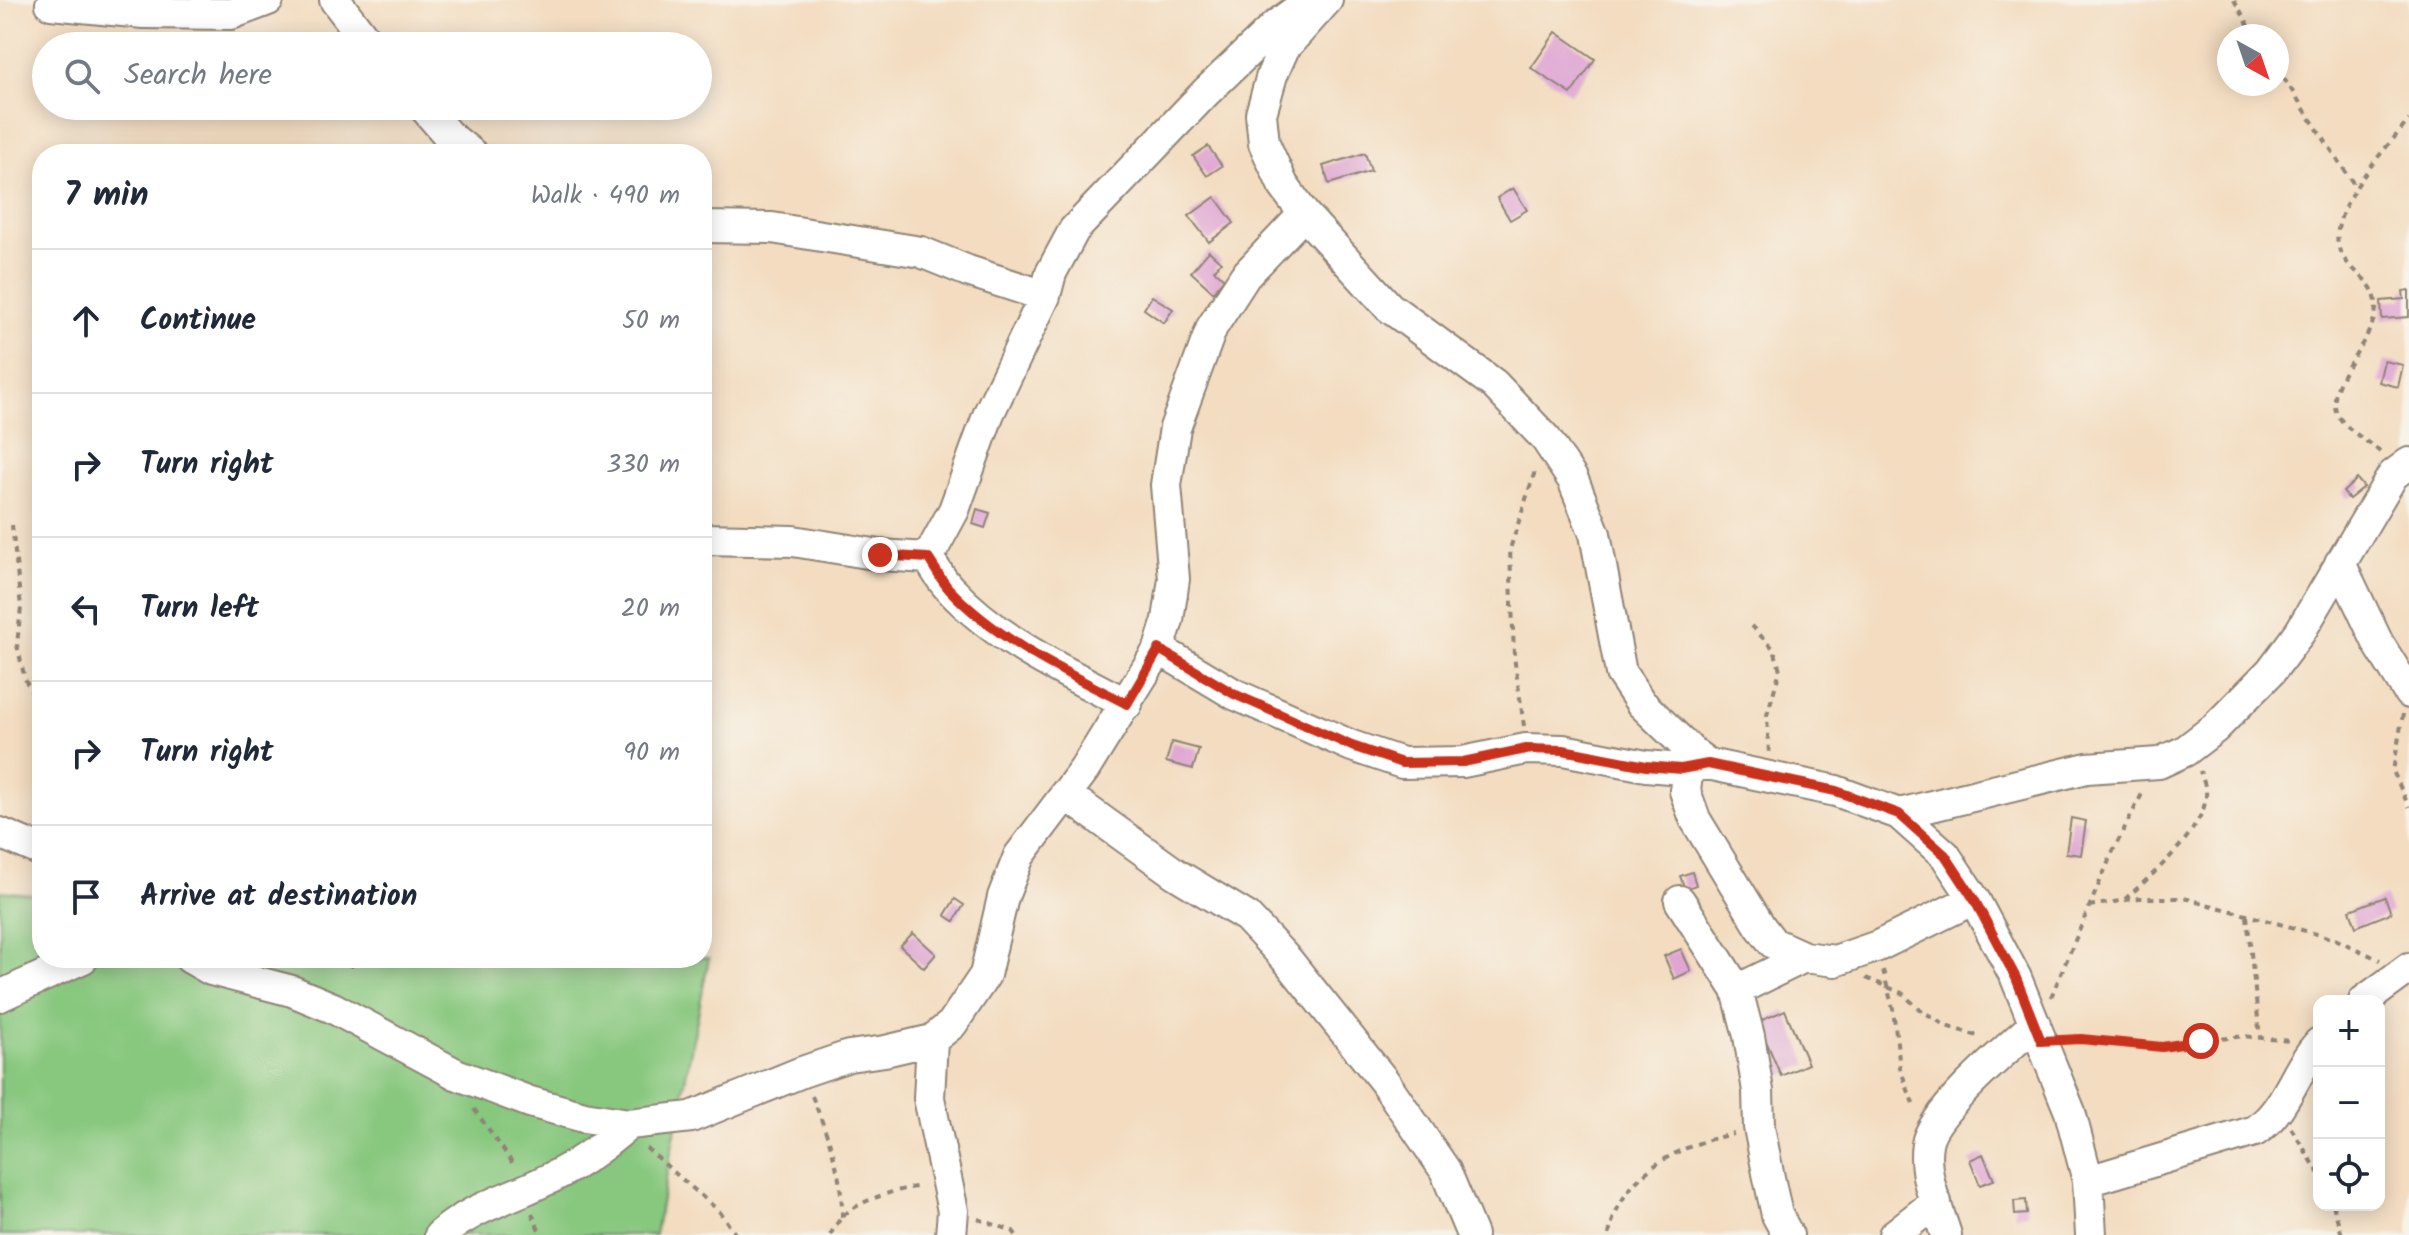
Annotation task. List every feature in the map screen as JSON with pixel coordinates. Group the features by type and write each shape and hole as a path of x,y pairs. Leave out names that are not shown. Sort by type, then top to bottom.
{"street":[{"path":"51,4 143,13 231,14 268,0"},
{"path":"335,0 359,32"},
{"path":"928,558 954,510 989,413 1045,296 1051,273 1074,230 1206,92 1275,26 1310,0"},
{"path":"1327,0 1284,48 1272,75 1261,114 1264,143 1283,185 1304,214 1389,307 1494,384 1546,439 1573,480 1595,534 1621,673 1641,703 1693,753 1698,766 1685,791 1695,819 1773,943 1804,957 1835,961 1878,946 1974,899"},
{"path":"435,120 459,144"},
{"path":"221,968 333,1008 456,1074 530,1102 624,1128 691,1117 849,1056 932,1040 952,1024 985,975 1003,897 1019,856 1127,704 1159,649 1168,620 1174,579 1166,485 1175,428 1212,327 1245,276 1304,214"},
{"path":"712,227 772,228 921,252 1045,296"},
{"path":"1899,814 2087,768 2159,763 2185,751 2215,728 2271,671 2300,632 2401,469"},
{"path":"712,539 793,541 880,555 928,558"},
{"path":"928,558 949,589 997,630 1039,658 1127,704"},
{"path":"2340,563 2378,643 2407,692"},
{"path":"1159,649 1234,694 1352,746 1402,763 1463,762 1526,749 1563,750 1646,766 1681,769 1698,766 1776,779 1836,791 1899,814 1945,855 1974,899 2016,978 2070,1112 2088,1181 2091,1235"},
{"path":"1065,794 1176,874 1247,917 1289,962 1384,1081 1445,1170 1472,1235"},
{"path":"0,833 32,847"},
{"path":"1680,901 1737,990 1751,1050 1758,1091 1759,1127 1777,1215 1788,1235"},
{"path":"1737,990 1804,957"},
{"path":"0,996 61,968"},
{"path":"2372,995 2407,970"},
{"path":"1946,1235 1928,1175 1927,1141 1949,1105 2010,1046 2038,1033"},
{"path":"932,1040 929,1098 947,1181 952,1223"},
{"path":"2088,1181 2255,1131 2278,1110 2313,1053"},
{"path":"440,1235 461,1218 498,1199 523,1192 560,1172 624,1128"},
{"path":"1894,1235 1936,1202"}],"path":[{"path":"2234,0 2248,24"},
{"path":"2289,86 2355,186"},
{"path":"2401,469 2346,424 2336,411 2336,396 2345,370 2369,333 2376,304 2368,281 2343,259 2337,240 2341,218 2355,186 2409,120"},
{"path":"1526,749 1514,656 1510,549 1546,439"},
{"path":"12,525 21,607 17,645 25,679 32,693"},
{"path":"1751,626 1774,649 1780,670 1767,715 1769,750 1776,779"},
{"path":"2407,692 2393,771 2409,807"},
{"path":"2123,900 2160,869 2194,827 2206,796 2194,744"},
{"path":"2159,763 2113,851 2038,1033 2162,1047 2243,1036 2277,1038 2313,1045"},
{"path":"2089,906 2123,900 2184,898 2335,939 2407,970"},
{"path":"2247,916 2260,1037"},
{"path":"1878,946 1893,1009 1900,1068 1927,1141"},
{"path":"1835,961 1848,971 1887,985 1946,1026 2010,1046"},
{"path":"802,1072 838,1169 842,1217"},
{"path":"474,1109 510,1159 523,1192"},
{"path":"2278,1110 2313,1164"},
{"path":"1609,1235 1611,1224 1628,1191 1663,1158 1704,1139 1759,1127"},
{"path":"624,1128 719,1211 736,1235"},
{"path":"830,1235 842,1217 865,1204 900,1190 947,1181"},
{"path":"2335,1211 2342,1235"},
{"path":"952,1223 993,1223 1016,1235"}],"green space":[{"path":"0,891 32,894 32,968 707,968 655,1235 0,1235"}],"building":[{"path":"1556,32 1595,59 1571,94 1531,68"},
{"path":"1208,146 1222,166 1207,176 1193,156"},
{"path":"1365,153 1371,171 1329,184 1323,166"},
{"path":"1513,188 1527,210 1510,220 1497,198"},
{"path":"1215,197 1234,223 1209,242 1189,216"},
{"path":"1209,251 1221,262 1214,270 1224,279 1213,292 1191,272"},
{"path":"2409,290 2409,317 2382,319 2381,301 2404,299 2403,291"},
{"path":"1152,296 1173,309 1164,323 1144,309"},
{"path":"2384,361 2403,365 2398,387 2379,382"},
{"path":"2357,479 2364,487 2349,499 2343,492"},
{"path":"977,509 990,513 985,528 973,524"},
{"path":"1172,742 1199,749 1193,769 1166,762"},
{"path":"2071,818 2086,821 2081,855 2066,853"},
{"path":"1692,872 1696,885 1685,889 1680,876"},
{"path":"2385,897 2391,913 2356,927 2350,910"},
{"path":"955,899 964,905 954,921 945,915"},
{"path":"913,933 936,954 924,968 900,946"},
{"path":"1681,949 1691,971 1674,979 1664,956"},
{"path":"1785,1010 1808,1064 1781,1076 1758,1022"},
{"path":"1983,1154 1994,1180 1980,1185 1970,1160"},
{"path":"2026,1200 2027,1214 2015,1215 2014,1201"}],"route":[{"path":"880,555 928,558 949,589 997,630 1039,658 1127,704 1159,649 1234,694 1352,746 1402,763 1463,762 1526,749 1563,750 1646,766 1681,769 1708,764 1836,791 1899,814 1945,855 1974,899 2016,978 2041,1041 2081,1039 2162,1047 2201,1041"}]}
